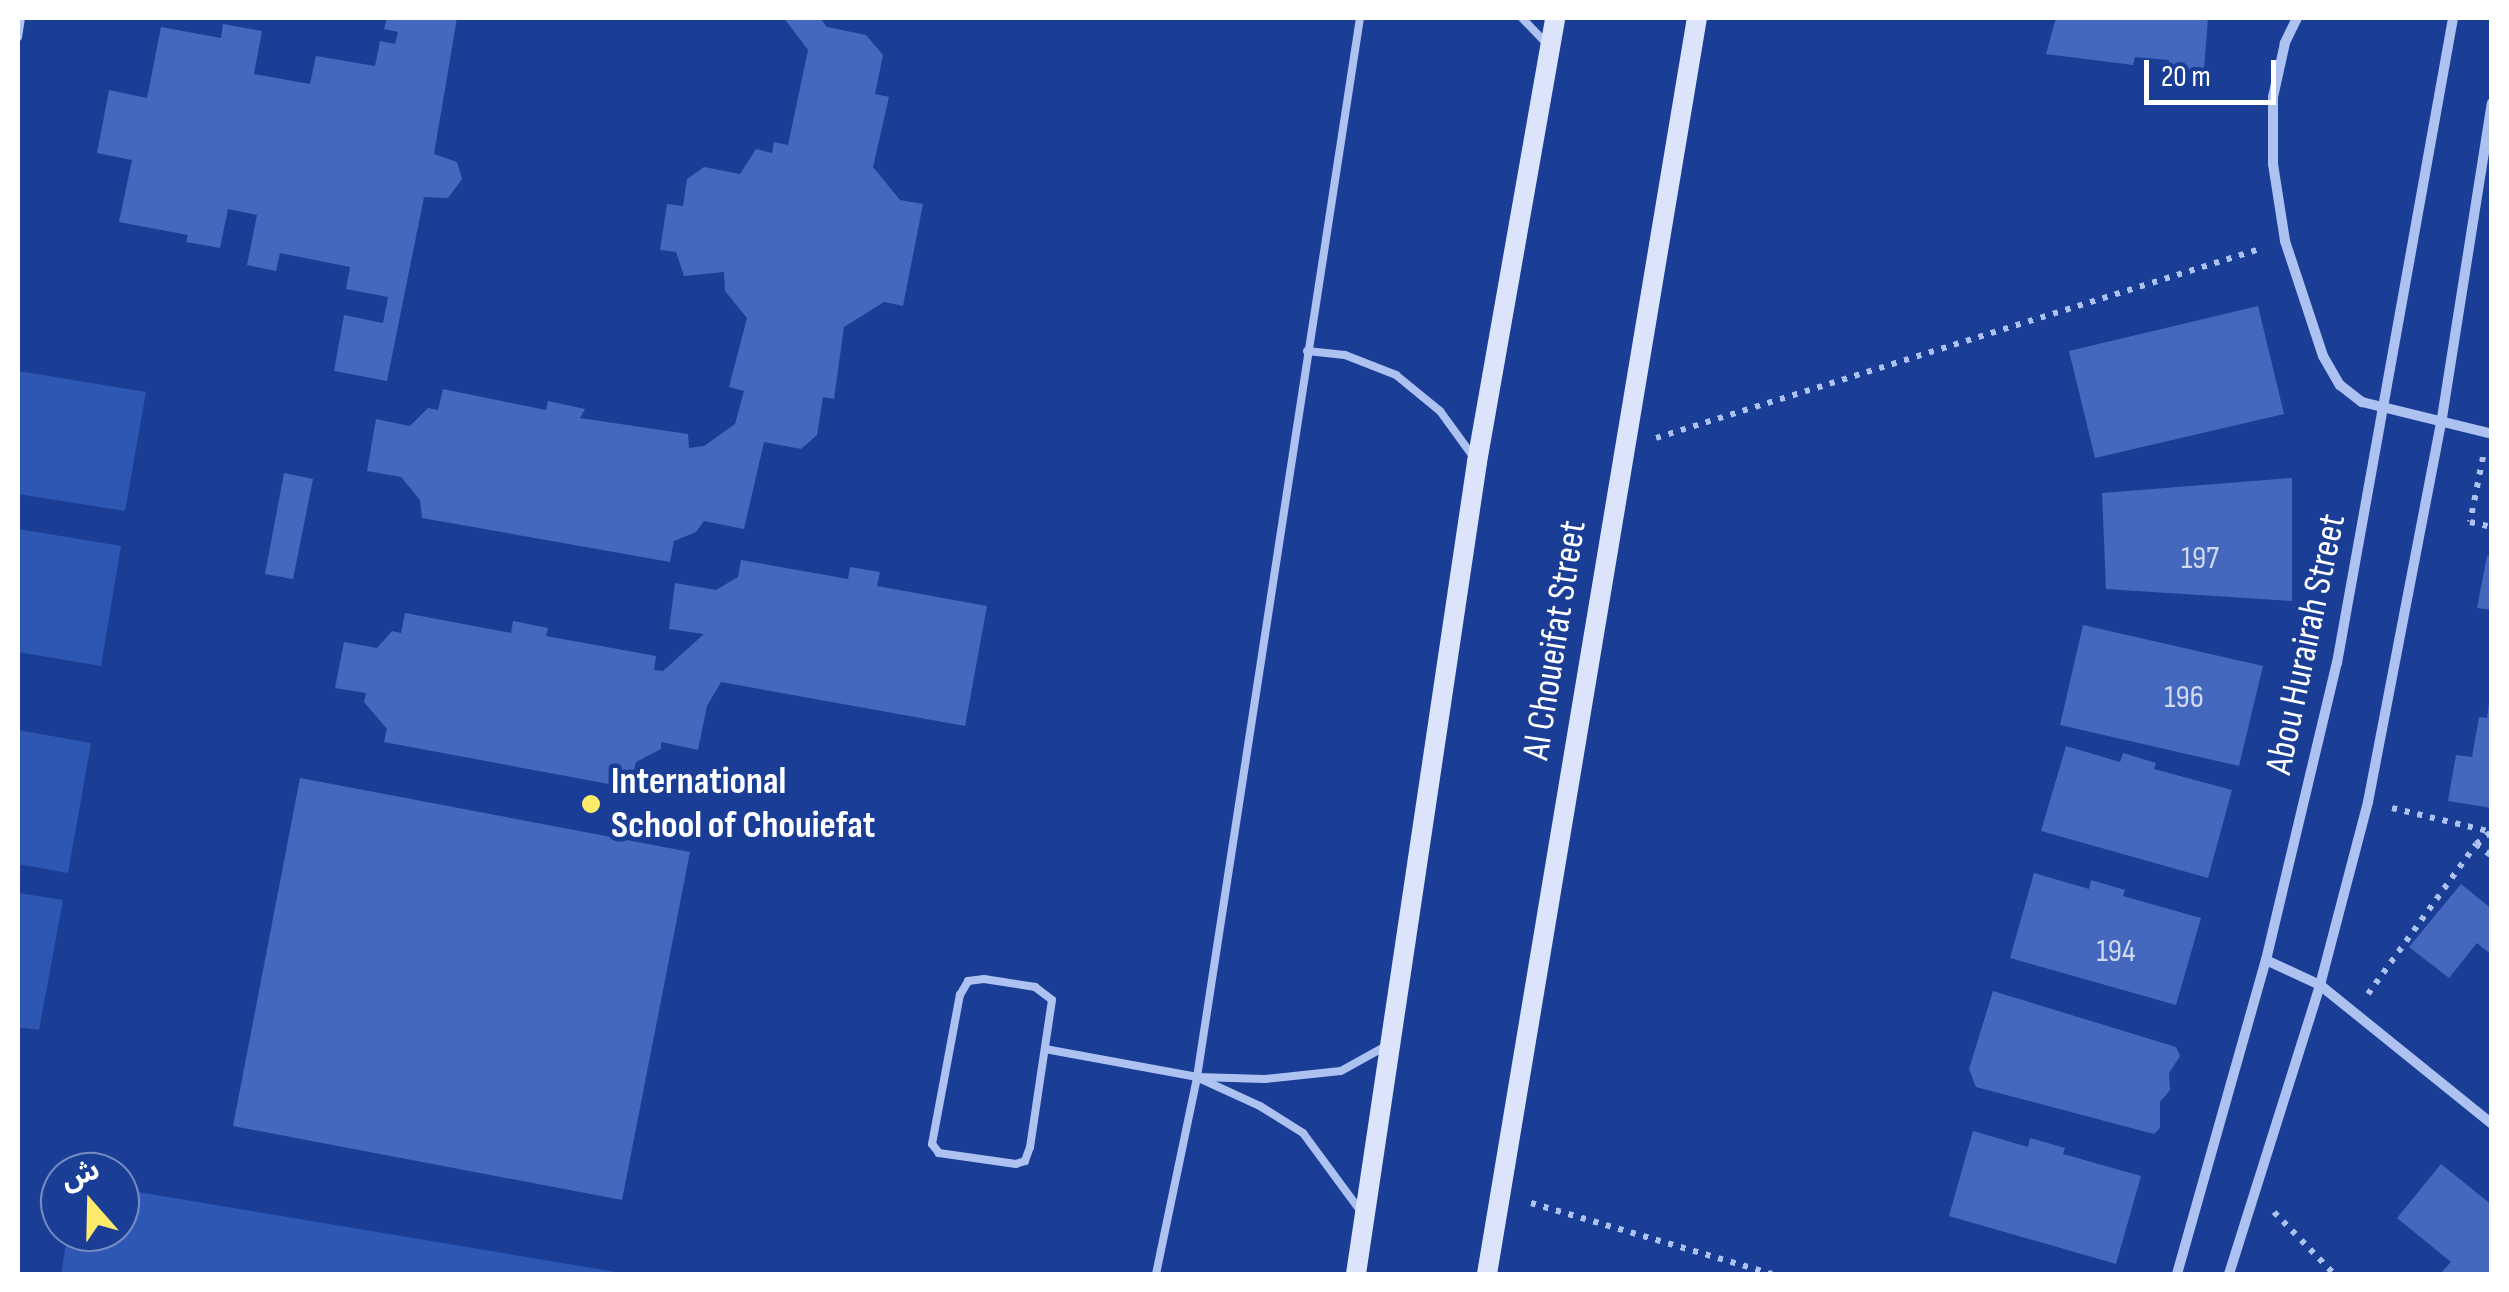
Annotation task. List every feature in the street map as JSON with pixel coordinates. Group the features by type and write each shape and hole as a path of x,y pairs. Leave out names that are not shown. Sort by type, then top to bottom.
{"main road":[{"path":"1356,1274 1477,462 1555,18"},
{"name":"Al Choueifat Street","path":"1487,1274 1622,449 1698,18"}],"street":[{"path":"2296,18 2273,98 2273,164 2285,241 2323,356 2340,385 2362,402 2490,434"},
{"name":"Abou Hurairah Street","path":"2176,1274 2266,960 2337,663 2454,18"},
{"path":"2229,1274 2252,1190 2320,985 2368,802 2441,424 2492,103"},
{"path":"2266,960 2320,985 2356,1011 2492,1124"}],"lane":[{"path":"18,37 21,18"},
{"path":"1156,1274 1196,1078 1360,18"},
{"path":"1522,18 1550,48"},
{"path":"1307,350 1345,354 1396,375 1440,411 1477,462"},
{"path":"984,978 1035,988 1049,995 1052,1006 1045,1050 1025,1161 1005,1164 934,1149 933,1136 953,1030 968,980 984,978"},
{"path":"1045,1050 1196,1078 1289,1079 1331,1073 1362,1062 1390,1043"},
{"path":"1196,1078 1260,1106 1303,1134 1365,1218"}],"path":[{"path":"1622,449 2285,241"},
{"path":"2490,434 2470,522 2492,527"},
{"path":"2368,802 2490,831"},
{"path":"2356,1011 2476,844 2490,831"},
{"path":"2476,844 2492,856"},
{"path":"2252,1190 2334,1274"},
{"path":"1501,1194 1772,1274"}],"shaded area":[{"path":"18,371 146,392 125,511 18,494"},
{"path":"18,529 121,546 101,666 18,652"},
{"path":"18,730 91,743 68,873 18,864"},
{"path":"18,893 63,900 39,1030 18,1027"},
{"path":"140,1192 628,1274 61,1274 65,1252 140,1252"}],"building":[{"path":"387,18 457,18 434,154 457,162 462,179 448,198 424,197 387,381 334,371 344,315 383,323 388,297 346,289 350,267 280,253 276,271 247,265 257,215 228,209 220,248 186,242 188,235 119,222 132,160 97,153 109,90 147,98 161,27 221,38 223,24 262,31 254,74 310,84 316,56 375,66 380,41 395,44 398,32 384,29"},
{"path":"784,18 820,18 827,27 866,35 883,55 875,94 889,97 873,167 900,200 923,204 903,306 884,302 844,327 834,399 823,397 817,435 801,449 764,442 744,529 704,521 696,532 674,541 670,562 422,518 420,500 401,477 367,471 376,419 410,426 428,408 438,410 443,389 546,410 548,401 585,409 580,418 688,434 689,448 704,446 735,424 744,391 729,387 747,318 725,291 724,272 684,276 676,252 660,250 667,204 683,206 687,179 704,167 740,174 756,149 772,153 774,142 788,145 808,50"},
{"path":"2056,18 2208,18 2204,69 2168,70 2169,60 2135,57 2133,65 2046,54"},
{"path":"2258,306 2284,414 2095,458 2069,351"},
{"path":"284,473 313,479 293,579 265,574"},
{"path":"2292,478 2292,601 2106,589 2102,493"},
{"path":"2487,556 2492,557 2492,610 2477,608"},
{"path":"741,560 848,579 850,567 880,572 877,586 987,606 965,726 721,682 707,706 698,750 661,742 661,749 636,762 630,788 384,742 387,729 364,702 366,693 335,688 344,642 377,648 392,631 401,633 405,613 511,633 513,621 548,628 546,636 656,656 654,670 663,671 704,634 669,629 675,583 716,590 738,577"},
{"path":"2083,625 2263,666 2239,766 2060,725"},
{"path":"2489,703 2492,808 2448,801 2456,755 2472,757 2479,717 2487,718"},
{"path":"2066,746 2120,762 2123,753 2156,763 2154,769 2232,790 2208,878 2041,831"},
{"path":"300,778 690,852 622,1200 233,1126"},
{"path":"2034,873 2089,889 2091,880 2125,890 2123,896 2201,918 2176,1005 2010,958"},
{"path":"2461,884 2492,909 2492,955 2477,943 2449,978 2409,947"},
{"path":"1993,991 2176,1047 2180,1056 2169,1073 2170,1090 2160,1102 2160,1128 2154,1134 1976,1087 1969,1069"},
{"path":"1973,1131 2028,1147 2030,1138 2065,1148 2063,1154 2141,1176 2116,1264 1949,1216"},
{"path":"2441,1164 2492,1205 2492,1274 2440,1274 2451,1262 2397,1218"}],"place":[{"name":"International School of Chouiefat","path":"591,804"}]}
